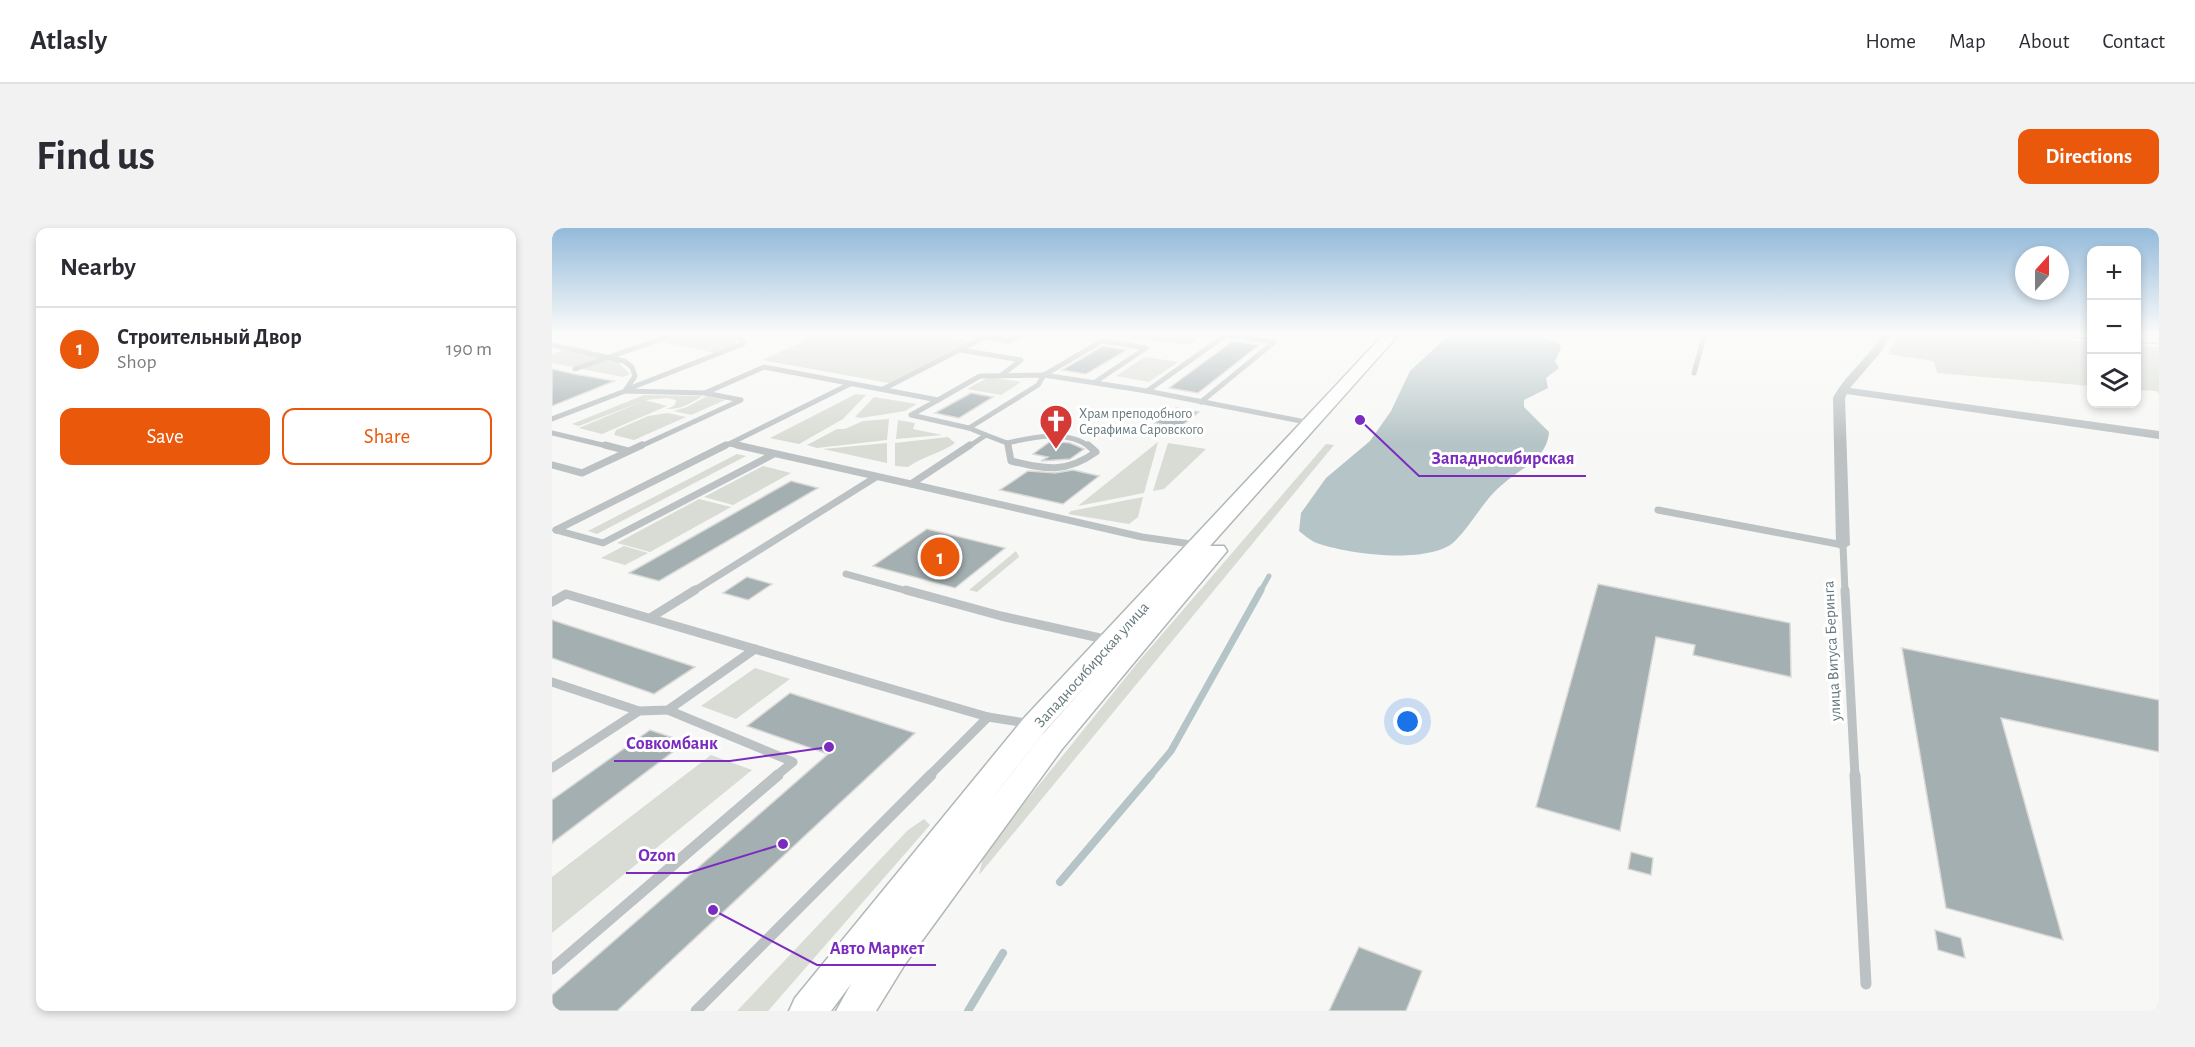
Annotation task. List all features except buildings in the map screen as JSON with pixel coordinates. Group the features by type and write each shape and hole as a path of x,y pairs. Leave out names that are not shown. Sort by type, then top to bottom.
{"main road":[{"name":"Западносибирская улица","path":"808,1011 970,803 1035,724 1360,370"},
{"name":"Западносибирская улица","path":"855,1011 892,953 1052,742 1210,558 1378,370"}],"street":[{"path":"1844,390 1862,370"},
{"path":"1844,390 2159,435"},
{"name":"улица Витуса Беринга","path":"1843,545 1839,398 1844,390"}],"lane":[{"path":"625,391 635,376 633,370"},
{"path":"552,419 679,370"},
{"path":"705,393 758,370"},
{"path":"777,370 938,400"},
{"path":"883,390 922,370"},
{"path":"1003,374 1009,370"},
{"path":"969,428 1038,385 1044,375 1053,370"},
{"path":"1095,382 1114,370"},
{"path":"1147,391 1177,370"},
{"path":"1201,402 1240,370"},
{"path":"1007,443 1011,461 1054,471 1082,464 1096,452 1088,443 1045,435 1007,443 969,428 911,415 980,376 1003,374 1044,375 1095,382 1311,424"},
{"path":"774,453 603,543 556,530 851,384"},
{"path":"552,465 582,472 741,400 705,393 625,391"},
{"path":"552,433 628,452"},
{"path":"911,484 986,435"},
{"path":"730,444 1142,537 1200,545"},
{"path":"650,618 876,477"},
{"path":"1658,510 1843,545"},
{"name":"улица Витуса Беринга","path":"1843,545 1866,984"},
{"path":"846,574 1002,616 1112,641"},
{"path":"552,591 988,717 1035,724"},
{"path":"552,602 566,594"},
{"path":"668,710 755,649"},
{"path":"552,682 639,711 668,710 793,762 552,969"},
{"path":"552,768 639,711"},
{"path":"696,1011 988,717"}],"shaded area":[{"path":"585,370 626,370 630,374 623,377"},
{"path":"815,370 916,370 889,383"},
{"path":"1126,370 1167,370 1149,382 1116,376"},
{"path":"1557,370 1546,378 1548,388 1524,400 1524,407 1549,432 1544,449 1532,462 1496,490 1456,540 1444,548 1428,553 1387,555 1345,550 1314,542 1299,531 1301,513 1326,478 1370,441 1391,411 1410,371"},
{"path":"1936,370 2087,370 2087,386 1937,373"},
{"path":"2141,370 2159,370 2159,394 2157,391 2141,390"},
{"path":"989,377 1021,382 1001,395 967,389"},
{"path":"856,394 866,395 843,419 799,444 770,438"},
{"path":"644,395 702,396 685,406 672,409 667,409 675,405 676,400 667,398 645,400 667,406 602,434 579,428 643,401 579,426 572,424"},
{"path":"707,396 725,400 691,415 674,411 687,407"},
{"path":"874,397 917,404 905,411 855,417"},
{"path":"668,413 686,417 634,440 614,435 616,430 648,416"},
{"path":"889,419 887,440 817,448 807,445 837,429 845,429 863,421"},
{"path":"898,420 915,423 913,429 942,435 896,439"},
{"path":"948,437 955,443 908,467 895,466 895,443"},
{"path":"1158,442 1144,493 1078,506"},
{"path":"887,443 887,463 823,449"},
{"path":"1168,443 1206,449 1164,489 1153,491"},
{"path":"1326,444 1334,445 979,875 984,853 1139,661"},
{"path":"737,454 746,456 597,534 588,531"},
{"path":"763,466 791,473 733,505 704,497"},
{"path":"1143,497 1138,517 1129,524 1068,514 1071,511"},
{"path":"699,499 731,507 650,552 617,543"},
{"path":"624,546 648,553 625,565 601,558"},
{"path":"1016,551 1019,557 977,592 969,590"},
{"path":"755,668 790,679 736,719 701,706"},
{"path":"711,755 752,770 552,933 552,877"},
{"path":"924,819 930,825 768,1011 737,1011 908,830"}],"waterway":[{"path":"1260,592 1269,576"},
{"path":"1150,776 1171,751 1261,590"},
{"path":"1060,882 1151,775"},
{"path":"968,1011 1003,953"}],"place":[{"name":"Западносибирская","path":"1360,420"},
{"name":"Храм преподобного Серафима Саровского","path":"1056,450"},
{"name":"Строительный Двор","path":"940,557"},
{"name":"Совкомбанк","path":"829,747"},
{"name":"Ozon","path":"783,844"},
{"name":"Авто Маркет","path":"713,910"}]}
